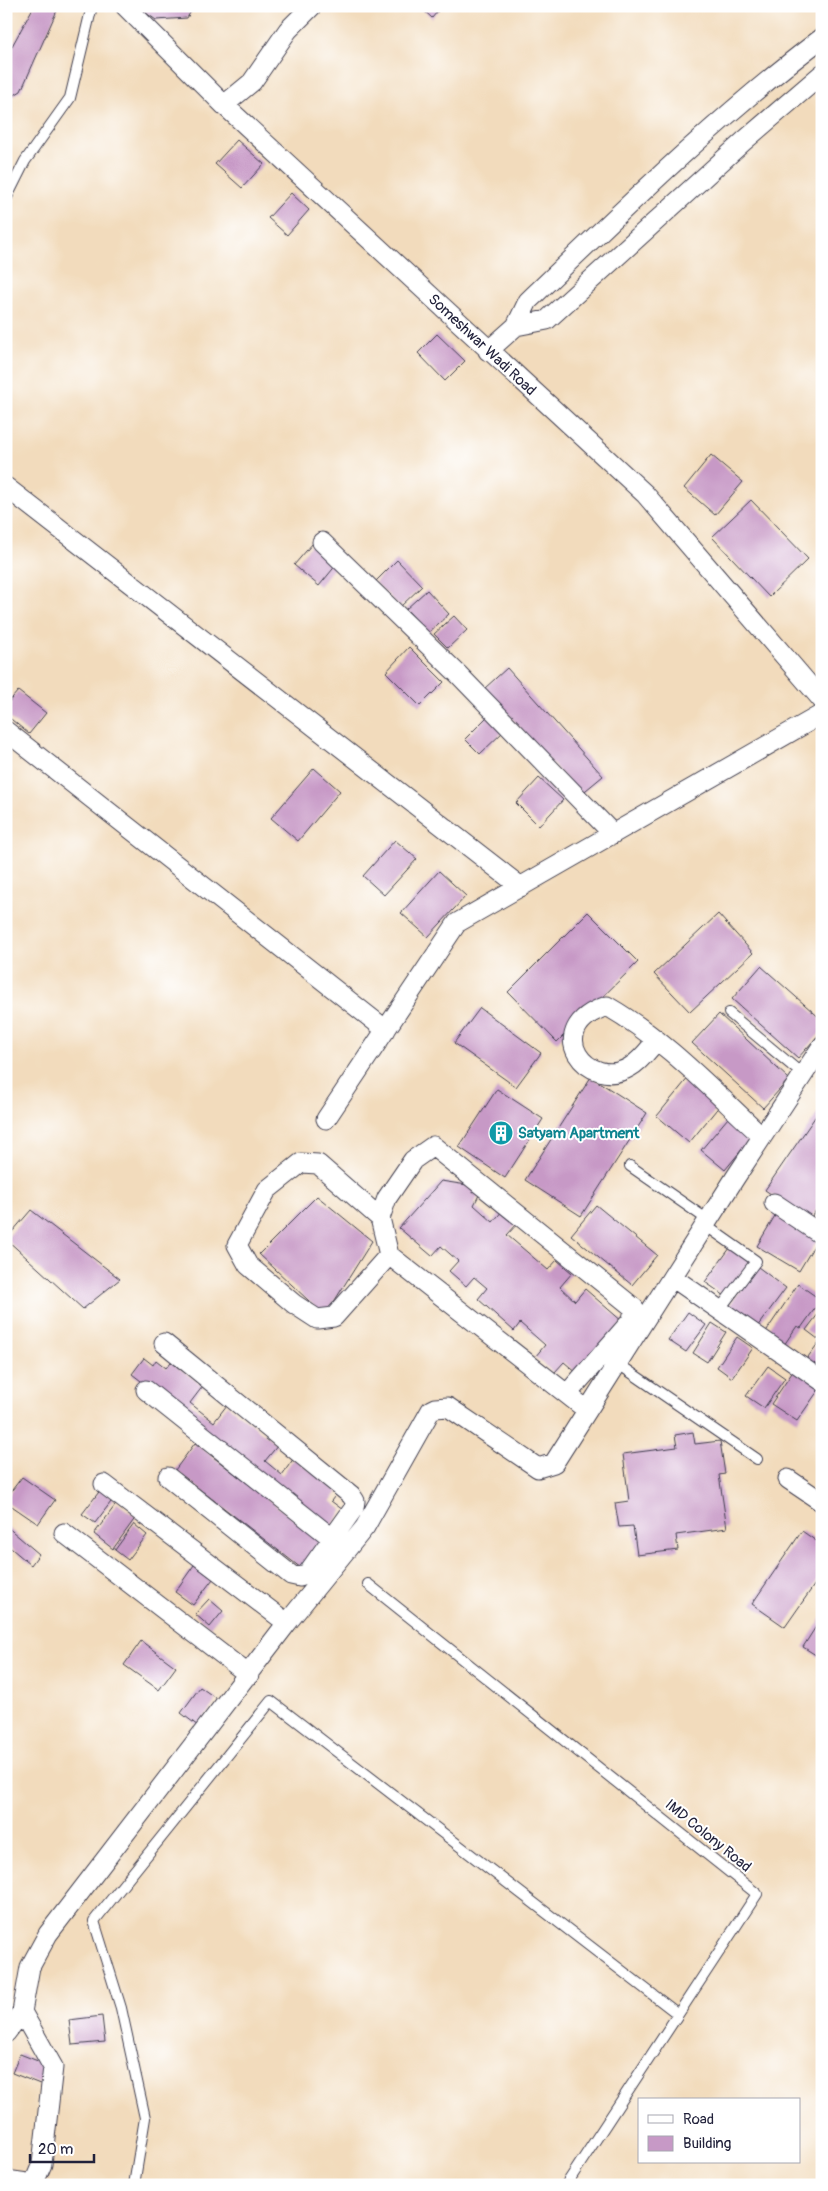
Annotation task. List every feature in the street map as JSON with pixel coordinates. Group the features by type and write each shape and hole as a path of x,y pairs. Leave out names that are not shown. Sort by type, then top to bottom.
{"street":[{"name":"Someshwar Wadi Road","path":"125,6 224,105 644,494 822,700"},
{"path":"224,105 252,82 288,30 312,6"},
{"path":"488,351 516,326 528,301 658,176 793,60 822,38"},
{"path":"516,326 547,320 744,141 822,74"},
{"path":"6,487 521,887"},
{"path":"322,542 459,675 613,834"},
{"path":"326,1119 457,923 822,714"},
{"path":"6,731 386,1030"},
{"path":"657,1040 762,1136"},
{"path":"168,1477 291,1575 300,1577 307,1574 340,1544 365,1527 432,1410 436,1408 448,1407 538,1468 554,1463 706,1223 822,1046"},
{"path":"568,1393 632,1320 634,1308 434,1146 414,1160 387,1198 380,1218 389,1255 588,1410"},
{"path":"380,1218 318,1164 301,1163 266,1190 237,1245 248,1265 294,1304 317,1319 334,1317 389,1255"},
{"path":"774,1203 822,1235"},
{"path":"672,1277 822,1381"},
{"path":"6,2033 22,2012 30,1967 48,1934 249,1675 287,1623 340,1544 354,1508 355,1501 351,1495 164,1343"},
{"path":"146,1390 340,1544"},
{"path":"788,1479 822,1502"},
{"path":"104,1484 287,1623"},
{"path":"64,1533 249,1675"},
{"path":"6,2180 33,2184 42,2164 52,2067 22,2012"}],"lane":[{"path":"6,199 25,162 70,98 92,6"},
{"path":"729,1013 802,1074"},
{"path":"630,1166 756,1260 719,1310"},
{"path":"617,1363 757,1459"},
{"name":"IMD Colony Road","path":"368,1584 757,1894 566,2185"},
{"path":"134,2185 145,2118 121,2008 94,1921 271,1701 678,2014"}],"building":[{"path":"34,6 59,6 21,91 6,100 6,57"},
{"path":"136,6 194,6 187,18 156,20"},
{"path":"419,6 442,6 432,18"},
{"path":"237,140 264,164 242,188 215,164"},
{"path":"291,193 309,210 287,235 268,218"},
{"path":"437,334 465,361 445,381 418,353"},
{"path":"711,455 743,482 715,515 684,488"},
{"path":"751,500 808,559 769,597 712,537"},
{"path":"313,543 337,564 319,586 294,565"},
{"path":"397,560 422,586 400,607 375,582"},
{"path":"427,590 449,614 428,633 406,609"},
{"path":"454,616 467,630 448,648 434,634"},
{"path":"409,647 444,682 420,706 386,672"},
{"path":"507,668 603,776 580,795 485,688"},
{"path":"18,691 46,713 29,734 6,715 6,705"},
{"path":"489,715 504,731 480,754 465,739"},
{"path":"314,768 340,791 298,841 271,818"},
{"path":"539,778 563,800 539,826 516,803"},
{"path":"395,840 417,859 384,895 363,876"},
{"path":"439,871 466,896 428,937 401,913"},
{"path":"588,912 638,962 557,1042 508,992"},
{"path":"718,914 753,953 690,1012 654,974"},
{"path":"761,966 822,1020 822,1031 798,1058 732,999"},
{"path":"480,1008 541,1053 516,1087 454,1043"},
{"path":"719,1014 789,1079 763,1108 692,1043"},
{"path":"591,1077 647,1113 581,1216 525,1180"},
{"path":"689,1077 721,1104 689,1143 657,1116"},
{"name":"Satyam Apartment","path":"497,1089 543,1119 505,1178 459,1147"},
{"path":"822,1107 822,1202 809,1220 765,1190"},
{"path":"728,1118 752,1137 725,1170 701,1150"},
{"path":"441,1181 467,1185 480,1193 474,1205 493,1222 503,1210 518,1223 507,1235 548,1270 557,1260 572,1273 560,1287 575,1301 585,1289 623,1322 578,1374 564,1362 554,1373 535,1357 545,1345 520,1323 514,1331 478,1299 487,1288 474,1277 466,1286 449,1271 458,1261 441,1246 432,1256 399,1228"},
{"path":"317,1196 372,1241 325,1316 259,1254"},
{"path":"596,1205 657,1255 632,1285 571,1235"},
{"path":"31,1210 120,1279 83,1309 6,1239"},
{"path":"776,1214 818,1239 799,1271 757,1246"},
{"path":"730,1248 750,1261 725,1296 705,1282"},
{"path":"758,1267 786,1288 757,1327 729,1306"},
{"path":"798,1284 821,1300 801,1328 797,1326 784,1345 765,1333"},
{"path":"822,1309 822,1334 818,1339 806,1330"},
{"path":"688,1312 706,1325 686,1352 668,1340"},
{"path":"712,1323 726,1332 707,1362 693,1353"},
{"path":"737,1337 753,1348 732,1378 717,1367"},
{"path":"822,1338 822,1372 805,1361"},
{"path":"144,1358 153,1365 156,1360 166,1368 171,1362 203,1386 190,1403 214,1422 227,1405 278,1445 265,1461 282,1475 294,1458 338,1492 331,1501 343,1510 330,1528 132,1374"},
{"path":"768,1366 785,1378 764,1408 746,1396"},
{"path":"796,1367 822,1385 797,1421 771,1404"},
{"path":"693,1432 695,1444 720,1441 725,1474 719,1475 727,1528 676,1535 678,1550 637,1555 633,1526 619,1527 615,1503 629,1501 623,1454 677,1447 675,1435"},
{"path":"195,1443 322,1541 301,1568 175,1470"},
{"path":"22,1477 55,1500 38,1524 6,1502 6,1498"},
{"path":"102,1488 114,1498 95,1523 82,1514"},
{"path":"117,1503 136,1517 113,1549 94,1534"},
{"path":"134,1524 147,1535 128,1560 115,1550"},
{"path":"6,1526 39,1554 31,1565 6,1544"},
{"path":"802,1531 822,1545 822,1574 785,1627 752,1604"},
{"path":"194,1565 213,1579 193,1605 175,1592"},
{"path":"209,1599 223,1611 210,1627 195,1614"},
{"path":"822,1617 822,1659 803,1647"},
{"path":"141,1641 176,1667 159,1690 124,1665"},
{"path":"200,1687 217,1699 198,1726 181,1713"},
{"path":"102,2016 105,2042 72,2045 69,2020"},
{"path":"20,2054 48,2065 40,2084 12,2073"}],"place":[{"name":"Satyam Apartment","path":"501,1133"}]}
